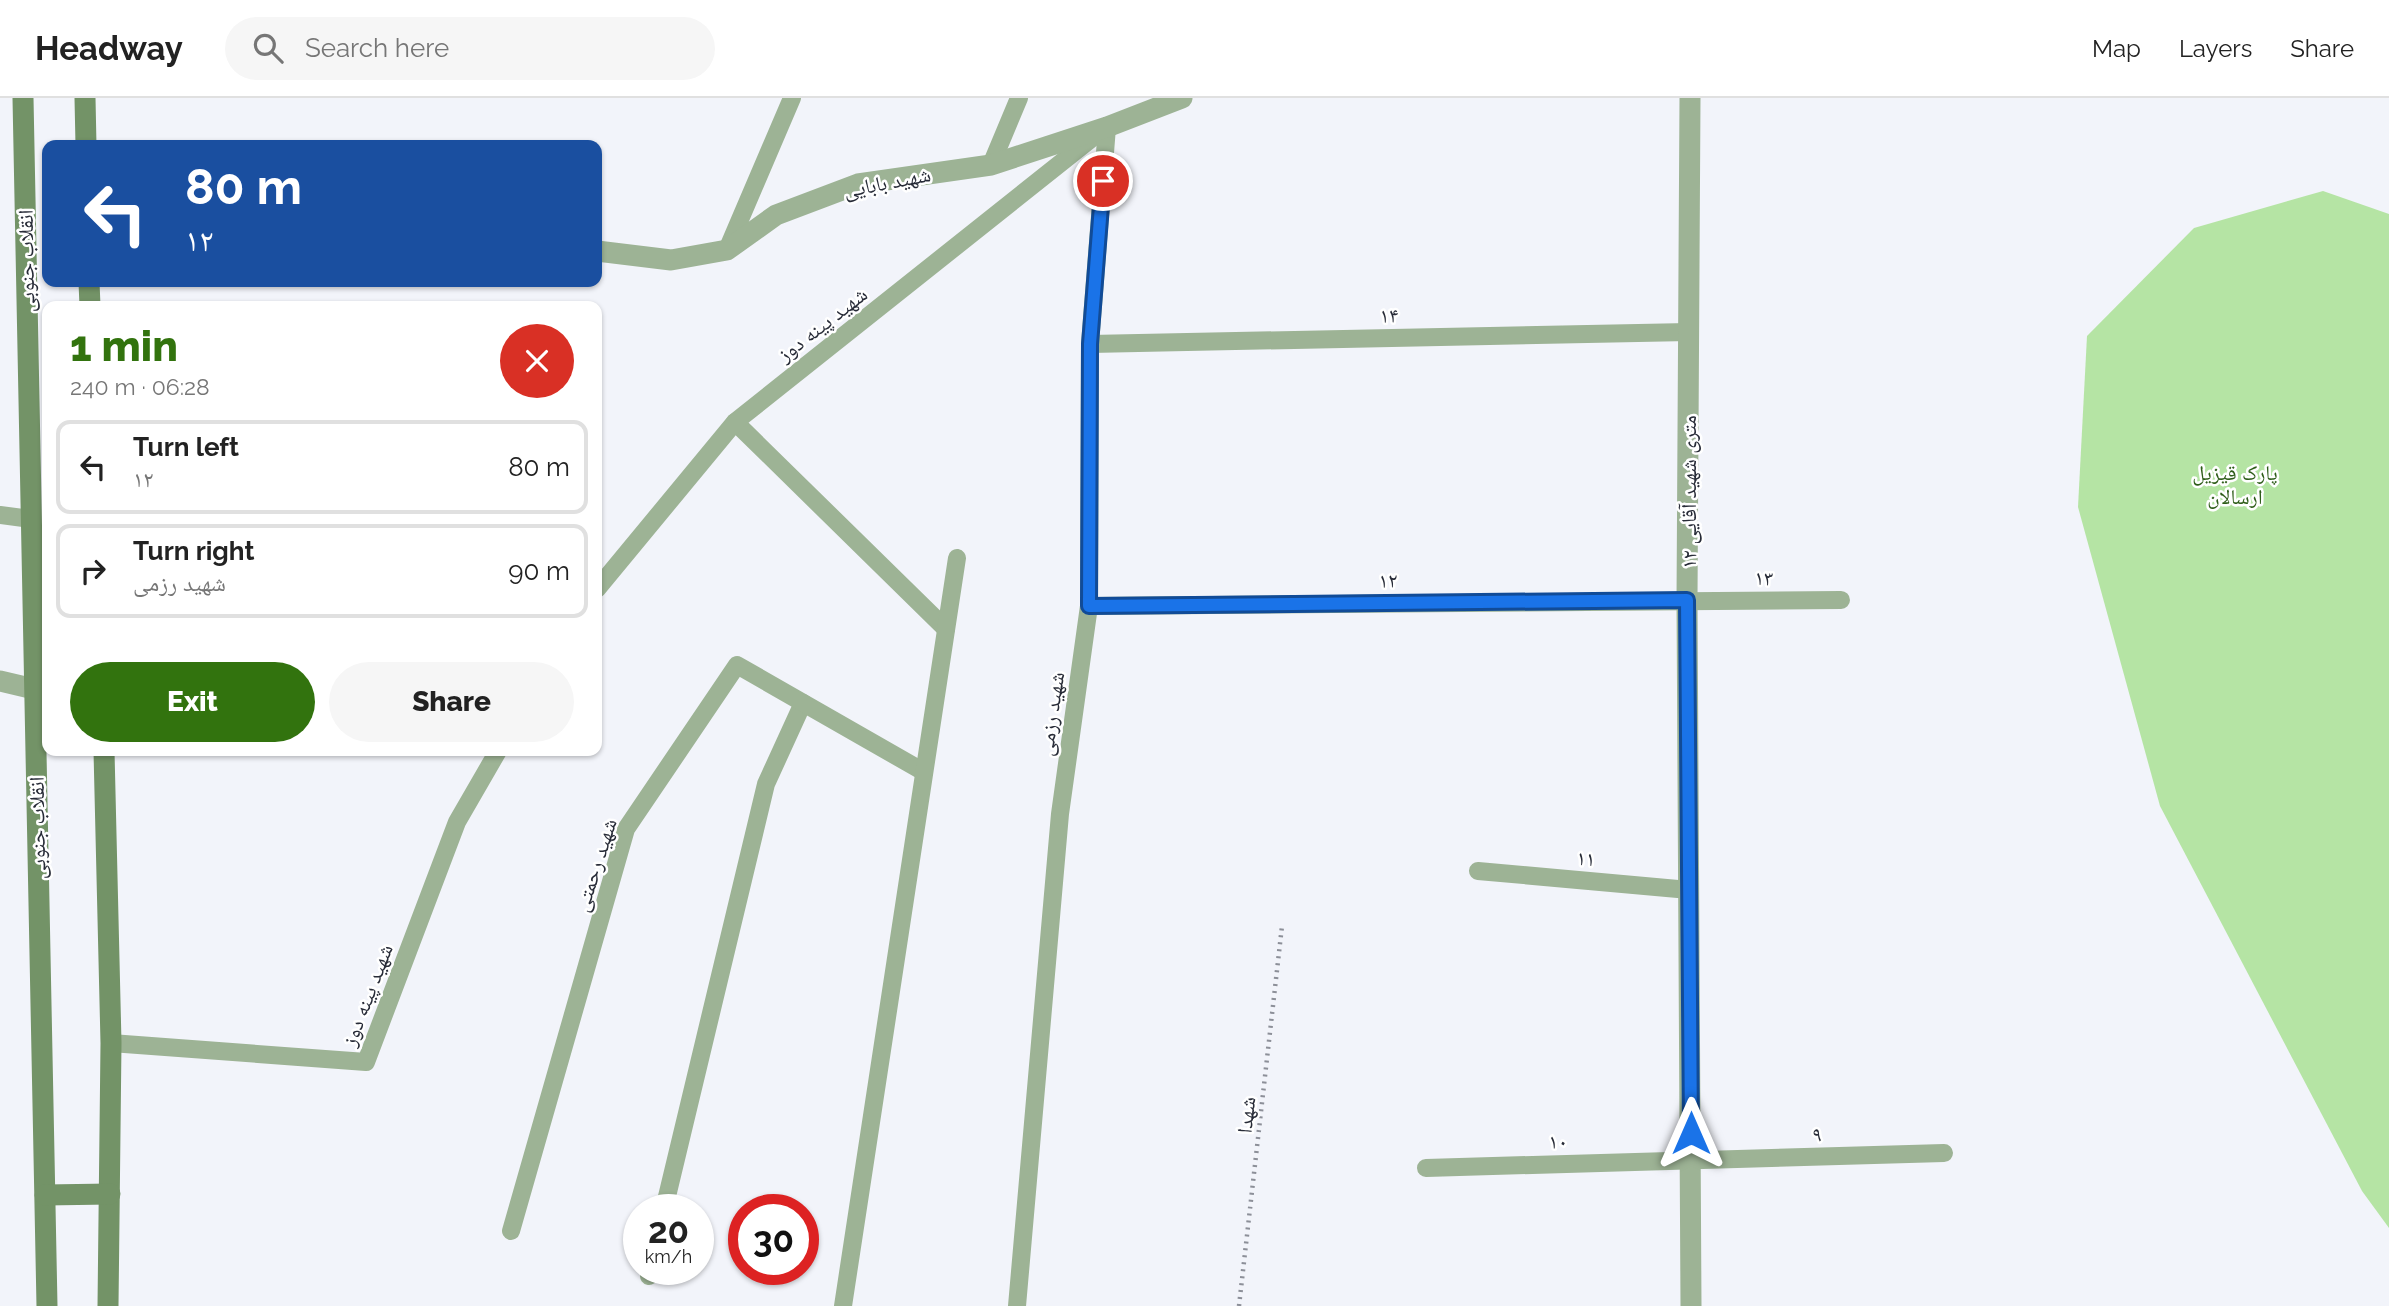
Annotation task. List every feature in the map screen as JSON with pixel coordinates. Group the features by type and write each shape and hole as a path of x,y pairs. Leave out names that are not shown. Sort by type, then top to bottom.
{"street":[{"name":"انقلاب جنوبی","path":"23,98 47,1306"},
{"path":"85,98 86,140"},
{"name":"شهید بابایی","path":"602,252 671,260 727,250 776,215 858,184 990,165 1107,127 1182,98"},
{"name":"۱۲ متری شهید آقایی","path":"1690,98 1687,600 1691,1306"},
{"path":"0,681 34,689"},
{"path":"104,756 111,1043 108,1306"},
{"path":"45,1195 110,1194"}],"lane":[{"path":"727,250 792,98"},
{"path":"990,165 1019,98"},
{"name":"شهید رزمی","path":"1017,1306 1060,814 1089,606 1090,344 1107,127"},
{"name":"شهید پینه دوز","path":"602,583 734,422 1107,127"},
{"name":"۱۴","path":"1090,344 1689,332"},
{"path":"734,422 946,629"},
{"path":"0,515 31,519"},
{"path":"843,1306 957,558"},
{"name":"۱۳","path":"1687,600 1841,600"},
{"name":"۱۲","path":"1089,606 1687,600"},
{"name":"شهید رحمتی","path":"511,1231 626,829 737,665 925,772"},
{"path":"668,1194 766,784 803,703"},
{"name":"شهید پینه دوز","path":"111,1043 366,1062 457,822 495,756"},
{"name":"۱۱","path":"1478,872 1689,890"},
{"name":"۹","path":"1691,1160 1944,1153"},
{"name":"۱۰","path":"1426,1168 1691,1160"}],"path":[{"name":"شهدا","path":"1239,1306 1282,926"}],"green space":[{"name":"پارک قیزیل ارسالان","path":"2323,191 2389,214 2389,1228 2362,1191 2160,806 2078,507 2087,336 2194,228"}],"route":[{"path":"1103,181 1090,344 1089,606 1687,600 1691,1133"}]}
